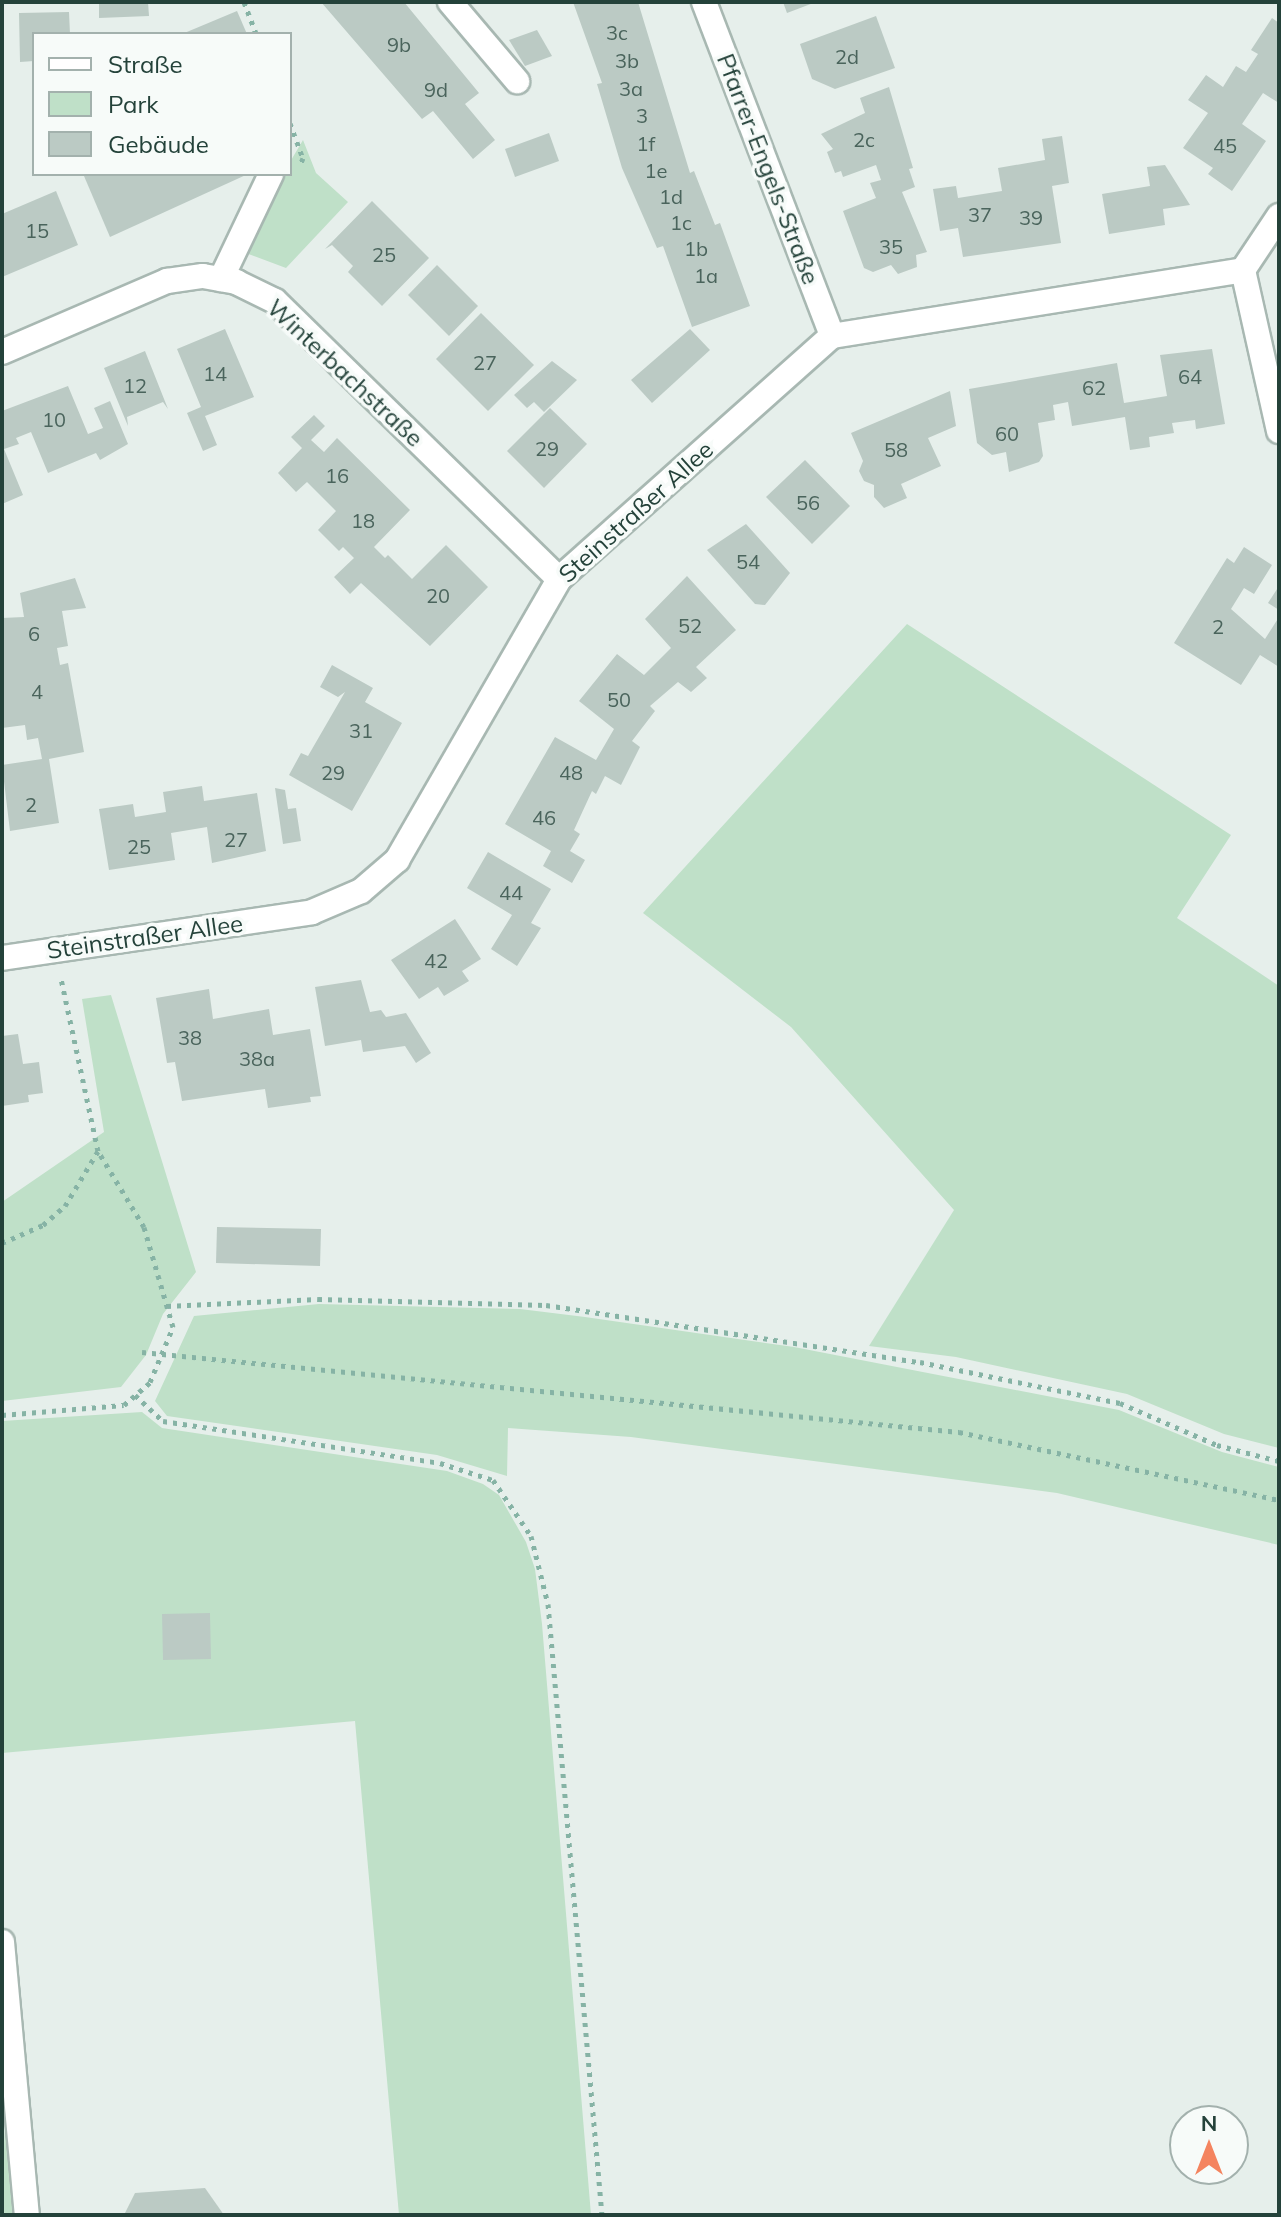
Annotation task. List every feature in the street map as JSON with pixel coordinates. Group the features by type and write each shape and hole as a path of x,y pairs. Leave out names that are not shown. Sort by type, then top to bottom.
{"street":[{"path":"450,2 517,81"},
{"name":"Pfarrer-Engels-Straße","path":"704,2 832,336"},
{"path":"221,279 270,176"},
{"path":"1279,216 1243,270 1279,431"},
{"path":"832,336 1243,270"},
{"name":"Winterbachstraße","path":"2,352 167,281 221,279 275,301 559,579"},
{"name":"Steinstraßer Allee","path":"2,958 312,912 361,891 397,860 559,579 832,336"},
{"path":"2,1942 27,2215"}],"path":[{"path":"244,2 255,32"},
{"path":"2,1415 19,1409 124,1405 166,1353 173,1327 144,1227 98,1151 55,950"},
{"path":"2,1243 43,1225 65,1206 98,1151"},
{"path":"167,1306 318,1299 546,1305 920,1362 1120,1403 1217,1445 1279,1461"},
{"path":"142,1352 959,1432 1279,1500"},
{"path":"135,1395 163,1421 440,1463 493,1480 531,1536 548,1604 602,2215"}],"green space":[{"path":"303,140 316,173 348,202 286,268 243,252 250,229 282,176 292,176 292,159"},
{"path":"907,624 1231,835 1177,918 1279,986 1279,1448 1224,1434 1127,1394 956,1357 869,1346 954,1210 791,1027 643,913"},
{"path":"111,995 196,1272 163,1314 146,1355 121,1387 2,1401 2,1202 104,1132 82,999"},
{"path":"319,1304 520,1309 585,1317 794,1347 1119,1410 1222,1452 1279,1467 1279,1545 1057,1493 631,1437 508,1428 507,1476 437,1455 167,1416 155,1401 194,1316"},
{"path":"142,1412 162,1428 447,1471 483,1484 499,1495 526,1542 535,1569 542,1624 591,2215 399,2215 355,1721 2,1753 2,1421"},
{"path":"6,2086 20,2215 2,2215"}],"building":[{"path":"99,2 148,2 149,16 99,18"},
{"path":"321,2 404,2 479,93 465,104 495,140 473,159 433,111 422,119"},
{"path":"573,2 638,2 690,173 694,171 715,225 720,223 750,306 692,327 663,246 657,248 622,168 597,84 602,83"},
{"path":"783,2 816,2 787,13"},
{"path":"237,11 246,32 187,32"},
{"path":"69,12 70,32 32,32 32,61 20,62 19,13"},
{"path":"876,16 895,68 835,89 812,79 800,44"},
{"path":"1272,18 1279,23 1279,103 1263,93 1242,124 1266,141 1232,191 1208,174 1213,168 1183,148 1208,113 1188,100 1206,75 1223,87 1236,66 1246,72 1258,54 1251,50"},
{"path":"537,30 552,56 525,66 509,40"},
{"path":"889,87 913,168 909,169 915,187 902,192 927,252 916,255 917,267 898,274 891,265 873,272 864,268 843,211 876,198 870,183 881,180 876,165 843,177 841,171 835,173 827,152 833,149 821,134 865,113 860,98"},
{"path":"549,133 559,161 515,177 505,149"},
{"path":"1062,136 1069,183 1052,186 1061,243 963,257 958,228 940,231 933,189 956,186 958,198 1002,191 998,168 1045,160 1042,139"},
{"path":"1165,165 1190,205 1163,209 1165,225 1109,234 1102,194 1150,186 1147,167"},
{"path":"84,176 244,176 110,237"},
{"path":"56,191 78,245 2,277 2,214"},
{"path":"372,201 429,258 382,306 348,272 353,266 332,245 325,249"},
{"path":"437,265 478,306 449,336 408,295"},
{"path":"481,313 534,365 488,411 436,359"},
{"path":"225,329 254,397 205,416 217,445 203,451 187,413 201,407 177,349"},
{"path":"690,329 710,350 652,403 631,380"},
{"path":"1212,349 1225,424 1196,429 1195,420 1172,423 1174,433 1149,437 1150,447 1130,450 1125,417 1072,426 1068,402 1053,405 1055,420 1038,423 1043,456 1039,462 1009,472 1006,452 992,455 977,443 969,389 1117,363 1124,403 1167,396 1160,355"},
{"path":"145,351 168,409 163,402 127,417 128,426 104,368"},
{"path":"552,361 577,380 544,412 534,402 527,408 514,395"},
{"path":"68,386 88,434 103,428 94,408 110,401 128,444 100,460 96,453 48,473 31,432 16,438 19,444 4,449 23,495 2,504 2,411"},
{"path":"950,391 956,426 928,438 941,466 901,484 907,498 884,508 874,497 874,485 864,481 859,471 863,461 851,433"},
{"path":"550,408 587,444 544,488 507,451"},
{"path":"314,415 325,426 311,440 324,452 337,438 410,510 374,547 385,558 388,555 412,579 446,545 488,587 430,646 361,583 350,594 334,577 354,558 343,547 339,551 318,530 336,511 307,482 296,492 278,473 302,448 291,437"},
{"path":"805,460 850,506 812,544 766,497"},
{"path":"746,524 790,573 765,605 755,604 707,550"},
{"path":"1244,547 1272,565 1254,594 1244,588 1231,609 1265,639 1279,617 1279,667 1260,655 1241,685 1174,643 1227,558 1234,563"},
{"path":"687,576 736,630 696,667 707,678 691,692 678,682 650,706 655,711 632,741 640,747 621,785 605,776 596,794 592,791 574,830 580,834 570,851 585,860 572,883 543,866 551,851 505,824 555,737 596,760 614,729 579,701 617,654 644,675 671,648 645,619"},
{"path":"75,578 86,608 62,611 68,646 57,648 60,665 68,663 84,752 49,759 59,823 10,831 2,765 42,759 38,738 27,740 25,725 2,728 2,618 24,617 20,593"},
{"path":"1279,586 1279,610 1268,603"},
{"path":"332,665 373,688 365,702 402,723 352,811 289,775 301,753 308,756 345,692 338,697 320,687"},
{"path":"202,786 204,801 257,793 266,851 212,863 207,827 171,833 175,860 109,870 99,809 133,804 135,817 166,812 163,792"},
{"path":"275,788 285,790 288,809 296,808 301,841 283,844"},
{"path":"488,852 551,889 531,923 541,928 517,966 491,949 512,915 467,888"},
{"path":"455,919 481,959 462,971 469,981 444,996 438,987 419,999 391,960"},
{"path":"361,980 370,1012 381,1010 386,1017 406,1013 431,1053 416,1063 405,1046 363,1052 361,1040 325,1046 315,987"},
{"path":"209,989 213,1019 269,1009 273,1035 310,1029 321,1096 310,1097 311,1102 268,1108 265,1089 182,1101 175,1062 167,1063 156,998"},
{"path":"18,1034 23,1064 39,1062 43,1093 28,1095 29,1102 2,1106 2,1036"},
{"path":"217,1227 321,1229 320,1266 216,1263"},
{"path":"210,1613 211,1659 163,1660 162,1614"},
{"path":"205,2188 224,2215 124,2215 135,2193"}]}
